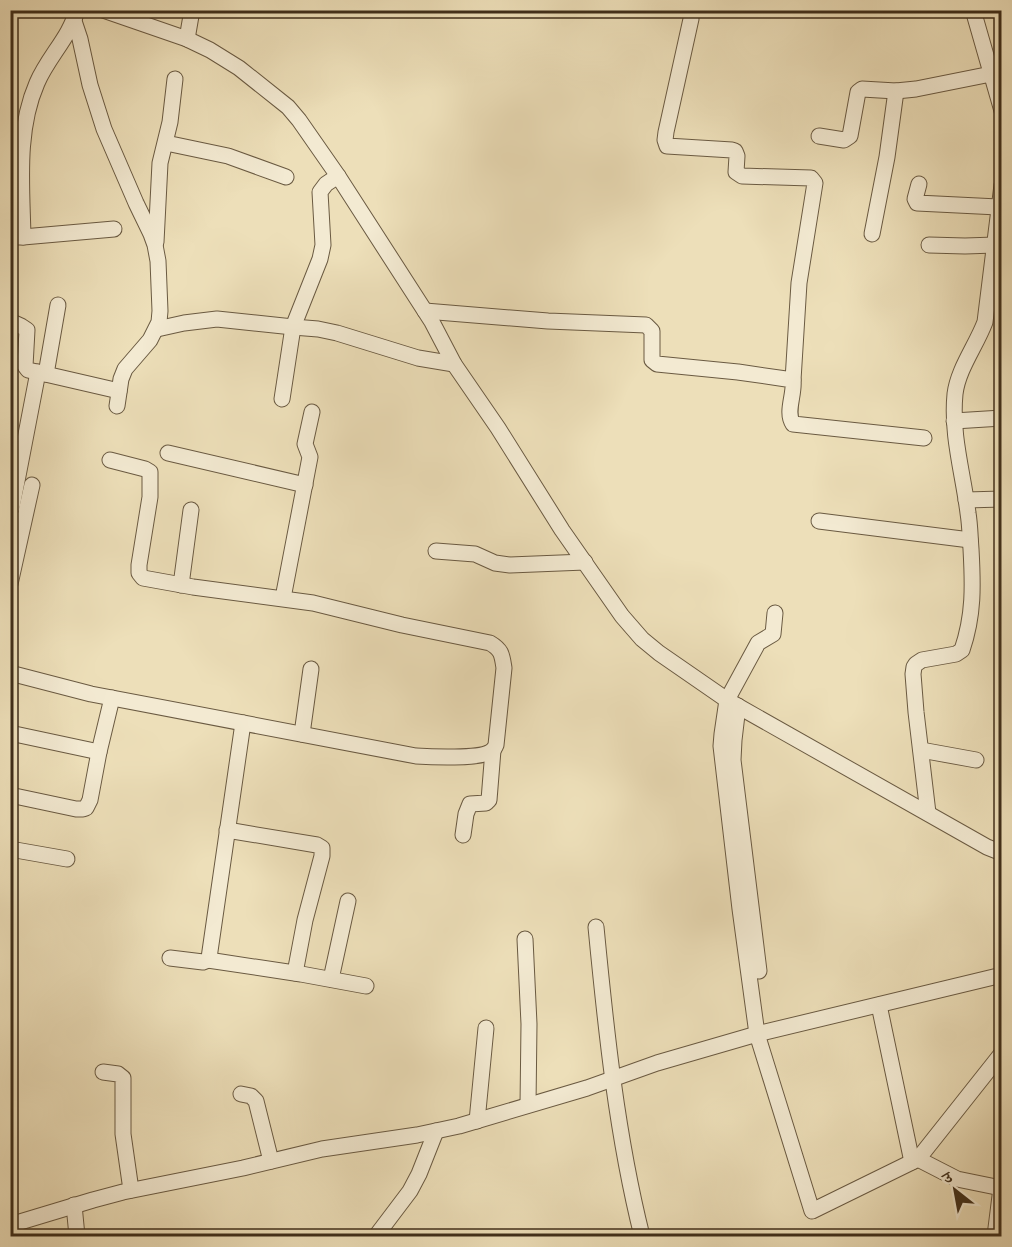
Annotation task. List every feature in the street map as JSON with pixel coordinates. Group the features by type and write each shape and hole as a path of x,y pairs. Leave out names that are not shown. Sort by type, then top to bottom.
{"street":[{"path":"103,10 187,39 210,50 264,86 288,107 338,176 425,311 454,364 585,562 622,616 642,639 732,703 987,847 1002,853"},
{"path":"187,39 192,10"},
{"path":"973,10 996,74 1002,111"},
{"path":"76,16 44,70 33,95 21,154 17,237 114,230"},
{"path":"10,321 27,330 25,366 28,370 118,398 120,379 125,369 157,329 160,311 155,245 104,129 90,85 76,16"},
{"path":"691,19 666,132 667,146 732,150 737,156 736,172 742,176 811,178 815,183 799,283 790,418 793,424 924,438"},
{"path":"819,136 844,140 850,136 858,92 862,89 896,91 996,74"},
{"path":"155,245 160,163 170,122 175,79"},
{"path":"872,234 887,157 896,91"},
{"path":"166,143 228,156 286,177"},
{"path":"282,399 293,327 307,294 323,245 320,192 326,184 338,176"},
{"path":"919,184 915,199 918,204 998,207"},
{"path":"928,813 913,675 914,667 922,660 956,654 962,650 972,604 970,540 954,421 956,392 959,379 985,322 1002,185"},
{"path":"929,245 995,245"},
{"path":"10,584 16,507 42,373 58,305"},
{"path":"425,311 548,321 646,325 652,331 651,360 657,364 793,380"},
{"path":"157,329 184,322 217,319 318,328 418,358 454,364"},
{"path":"284,598 310,455 305,444 312,412"},
{"path":"954,421 1002,418"},
{"path":"168,453 305,485"},
{"path":"10,673 92,694 416,756 488,754 496,745 504,668 498,648 490,643 402,625 313,603 148,580 140,576 139,565 150,497 150,472 146,468 110,459"},
{"path":"16,507 32,485"},
{"path":"966,500 1002,499"},
{"path":"181,585 191,510"},
{"path":"819,521 970,540"},
{"path":"436,551 475,554 495,563 510,566 585,562"},
{"path":"775,613 773,634 758,643 732,703 721,746 741,870 761,1033 812,1212 915,1160 1002,1053"},
{"path":"302,734 311,669"},
{"path":"10,795 86,808 90,800 112,698"},
{"path":"208,960 243,723"},
{"path":"10,733 99,752"},
{"path":"463,835 470,804 486,803 489,800 493,750"},
{"path":"921,750 976,760"},
{"path":"227,830 317,845 322,848 322,856 305,920 296,973"},
{"path":"10,849 67,859"},
{"path":"331,980 348,901"},
{"path":"597,927 629,1185 642,1236"},
{"path":"525,939 529,1024 528,1106"},
{"path":"170,958 203,962 208,960 366,986"},
{"path":"10,1225 131,1190 322,1149 436,1131 477,1121 586,1088 657,1063 761,1033 1002,975"},
{"path":"879,1005 915,1160"},
{"path":"477,1121 486,1028"},
{"path":"103,1072 118,1074 123,1078 123,1134 131,1190"},
{"path":"241,1094 251,1096 256,1101 271,1161"},
{"path":"376,1236 414,1183 436,1131"},
{"path":"915,1160 957,1179 1001,1186 995,1236"},
{"path":"74,1206 77,1236"}]}
